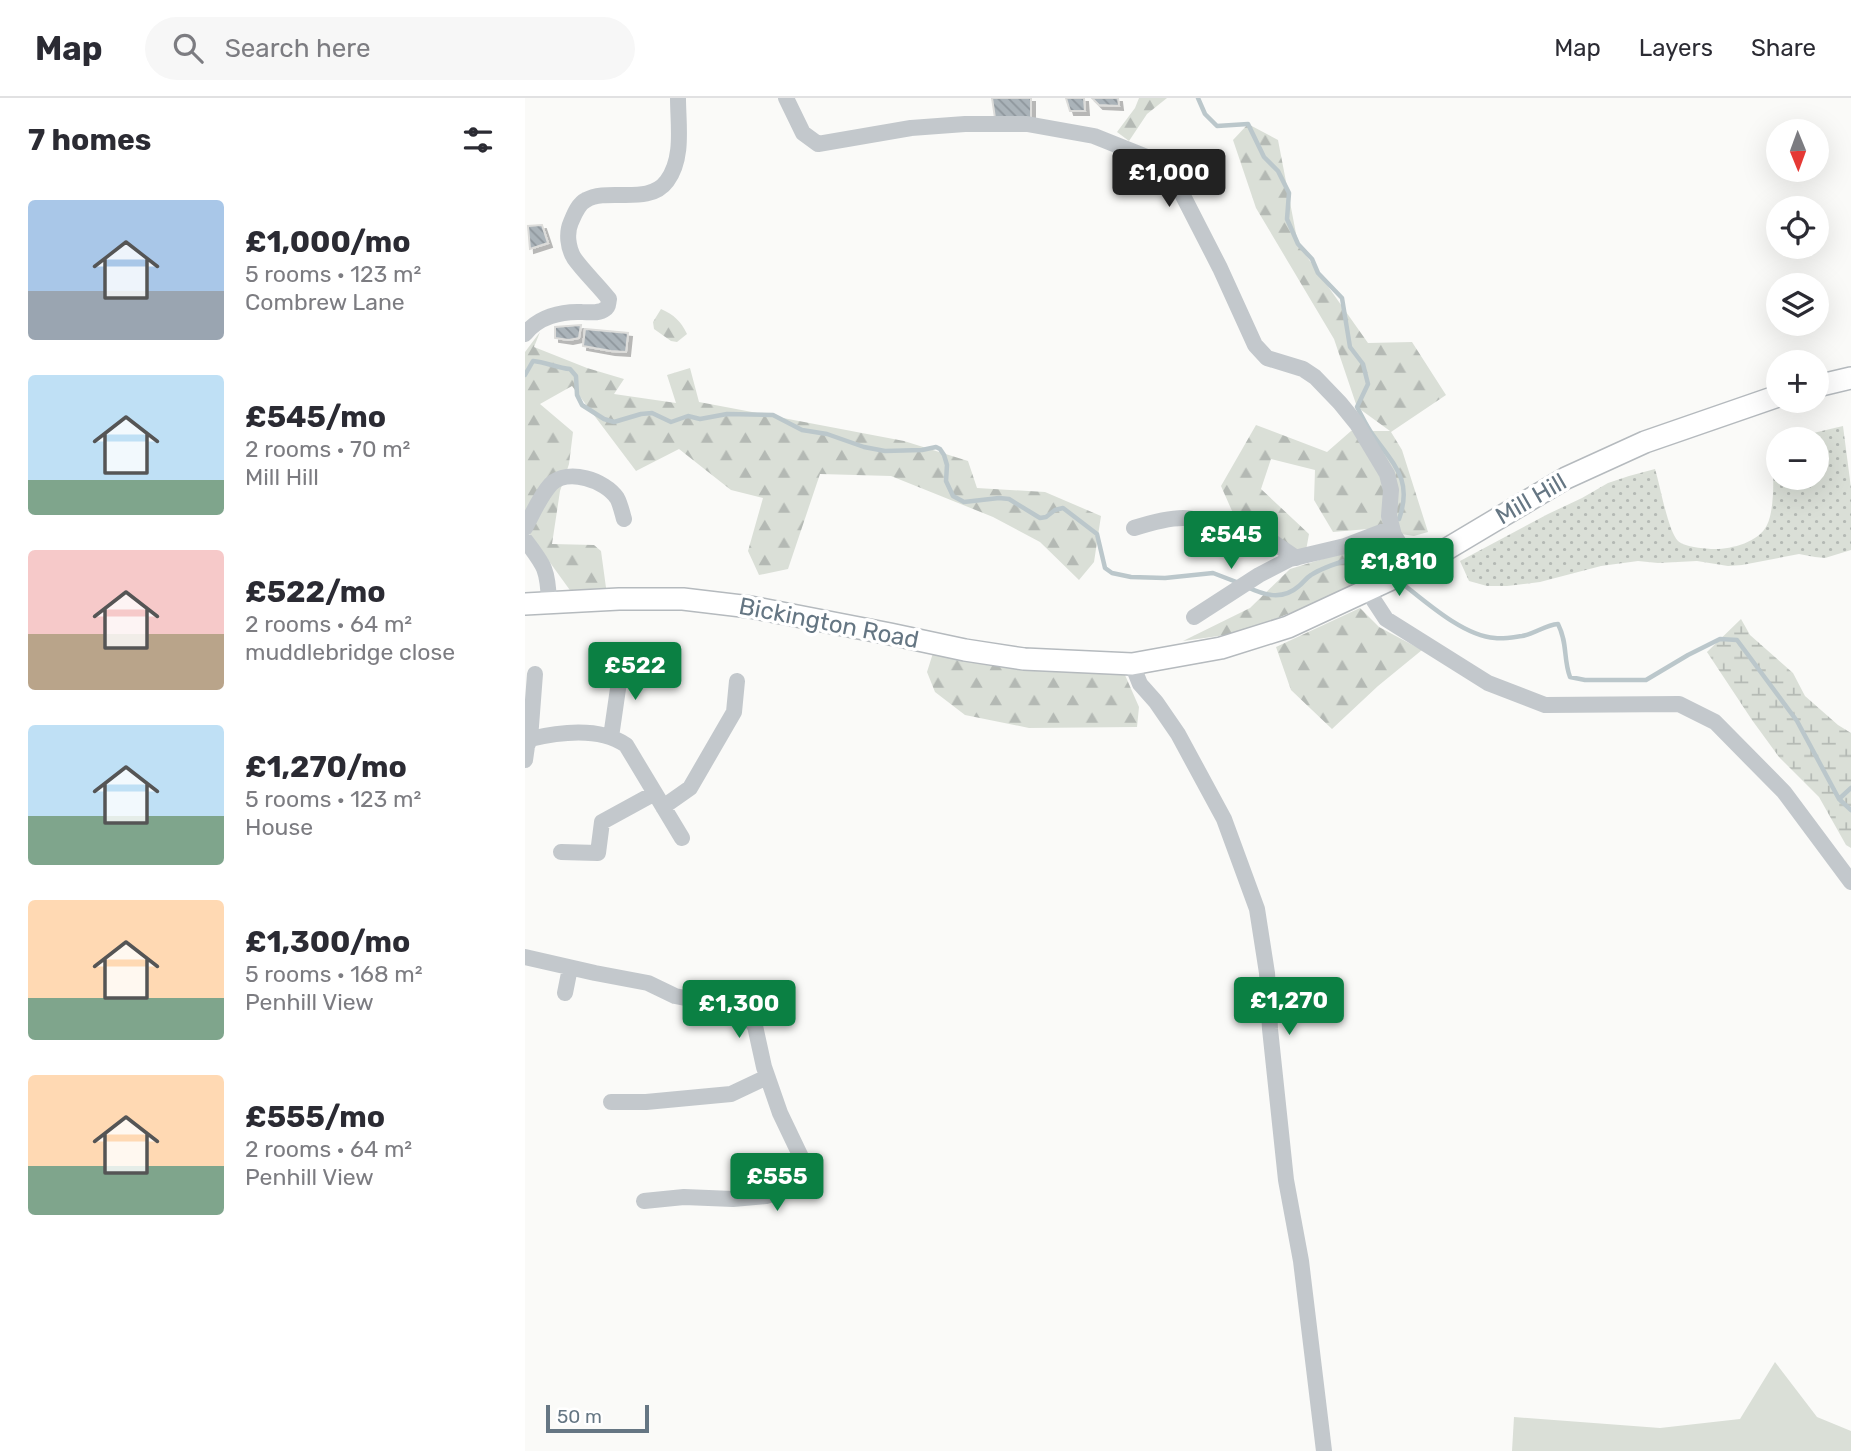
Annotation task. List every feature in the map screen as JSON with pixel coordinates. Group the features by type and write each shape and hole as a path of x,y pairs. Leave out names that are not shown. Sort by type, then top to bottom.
{"main road":[{"path":"1829,383 1851,378"},
{"name":"Mill Hill","path":"1132,664 1221,648 1288,627 1415,568 1566,478 1645,442 1766,400"},
{"name":"Bickington Road","path":"525,604 683,599 762,609 965,650 1024,659 1132,664"}],"street":[{"path":"525,334 535,322 553,315 604,310 608,306 609,299 573,256 569,246 568,229 576,211 585,200 600,196 641,194 666,184 675,166 679,146 678,98"},
{"path":"786,98 803,133 818,144 911,128 965,124 1027,124 1094,136 1159,162 1179,188 1255,345 1267,358 1303,369 1315,377 1357,424 1387,474 1391,490 1389,516 1394,535 1415,568"},
{"path":"525,528 553,482 571,476 594,481 609,489 617,498 624,519"},
{"path":"1134,528 1180,518 1226,521 1258,533 1296,558"},
{"path":"1194,617 1259,575 1296,558 1345,546 1392,528"},
{"path":"525,540 547,572 549,603"},
{"path":"1367,590 1386,619 1488,683 1545,705 1679,704 1715,722 1784,792 1851,882"},
{"path":"611,737 622,661"},
{"path":"1132,664 1140,684 1178,734 1224,819 1257,909 1267,973 1270,1029 1286,1180 1301,1261 1324,1451"},
{"path":"525,760 530,739 535,674"},
{"path":"663,807 690,788 734,712 737,681"},
{"path":"530,739 556,733 605,735 626,745 682,838"},
{"path":"561,852 598,853 602,822 655,793"},
{"path":"525,957 648,982 674,996 721,1005 744,1013 755,1026 767,1077 780,1114 811,1183 766,1196 644,1200"},
{"path":"565,993 570,968"},
{"path":"611,1102 646,1102 731,1094 767,1077"}],"green space":[{"path":"1139,98 1167,98 1147,114 1129,141 1117,132"},
{"path":"1248,124 1278,140 1298,244 1368,343 1412,342 1446,395 1391,432 1402,450 1428,532 1414,536 1368,529 1333,532 1314,500 1315,470 1271,459 1261,489 1309,534 1305,556 1236,520 1221,486 1256,425 1327,452 1351,431 1390,431 1357,407 1334,339 1256,208 1233,140"},
{"path":"661,309 677,319 687,334 677,342 654,329 653,322"},
{"path":"540,332 534,347 624,379 614,394 676,403 667,375 690,368 699,402 904,441 968,461 977,488 1045,492 1101,516 1094,562 1079,580 1040,542 993,517 891,476 820,474 788,569 759,575 748,551 763,498 731,490 679,449 636,471 572,386 540,404 573,432 552,544 594,545 601,551 607,595 572,593 525,528 525,352"},
{"path":"1843,426 1851,488 1851,550 1825,558 1799,554 1728,566 1697,561 1638,561 1601,566 1540,582 1507,586 1487,586 1469,581 1460,561 1608,483 1655,469 1668,518 1678,541 1711,549 1729,548 1744,543 1758,536 1767,525 1772,508 1773,490 1829,490 1829,429"},
{"path":"1365,546 1389,552 1373,580 1240,633 1183,641 1250,608 1290,569"},
{"path":"1360,608 1379,627 1422,650 1332,729 1291,690 1276,647"},
{"path":"1741,619 1750,635 1793,673 1805,696 1851,733 1851,848 1846,845 1819,797 1779,757 1707,652"},
{"path":"933,653 1125,675 1139,707 1137,727 1029,728 965,715 935,692 927,672"},
{"path":"1775,1362 1817,1417 1851,1431 1851,1451 1512,1451 1514,1417 1660,1428 1740,1419"}],"building":[{"path":"992,98 1031,98 1031,118 995,118"},
{"path":"1066,98 1084,98 1085,111 1070,111"},
{"path":"1092,98 1118,98 1119,106 1099,105"},
{"path":"542,225 548,243 530,249 528,226"},
{"path":"581,325 579,338 555,338 555,327"},
{"path":"585,329 628,333 626,352 583,346"}],"waterway":[{"path":"1198,98 1205,114 1217,126 1248,124 1264,157 1278,171 1289,193 1287,219 1298,244 1312,259 1318,273 1342,298 1350,347 1363,364 1368,384 1357,407 1399,474 1404,494 1399,519"},
{"path":"525,375 533,361 570,369 576,376 577,395 582,405 614,422 652,413 671,422 688,416 700,419 727,414 773,415 802,430 827,434 864,447 885,451 936,447 944,455 947,465 946,481 953,496 964,502 1009,499 1040,518 1063,508 1097,534 1105,568 1112,573 1131,577 1165,578 1213,573 1239,583"},
{"path":"1363,555 1378,544"},
{"path":"1247,587 1266,594 1286,594 1311,575 1330,566 1363,555 1373,561"},
{"path":"1403,584 1446,617 1483,636 1522,636 1558,624 1570,677 1585,680 1646,680 1720,639 1737,640 1797,721 1839,799 1851,810"},
{"path":"1839,799 1851,788"}]}
